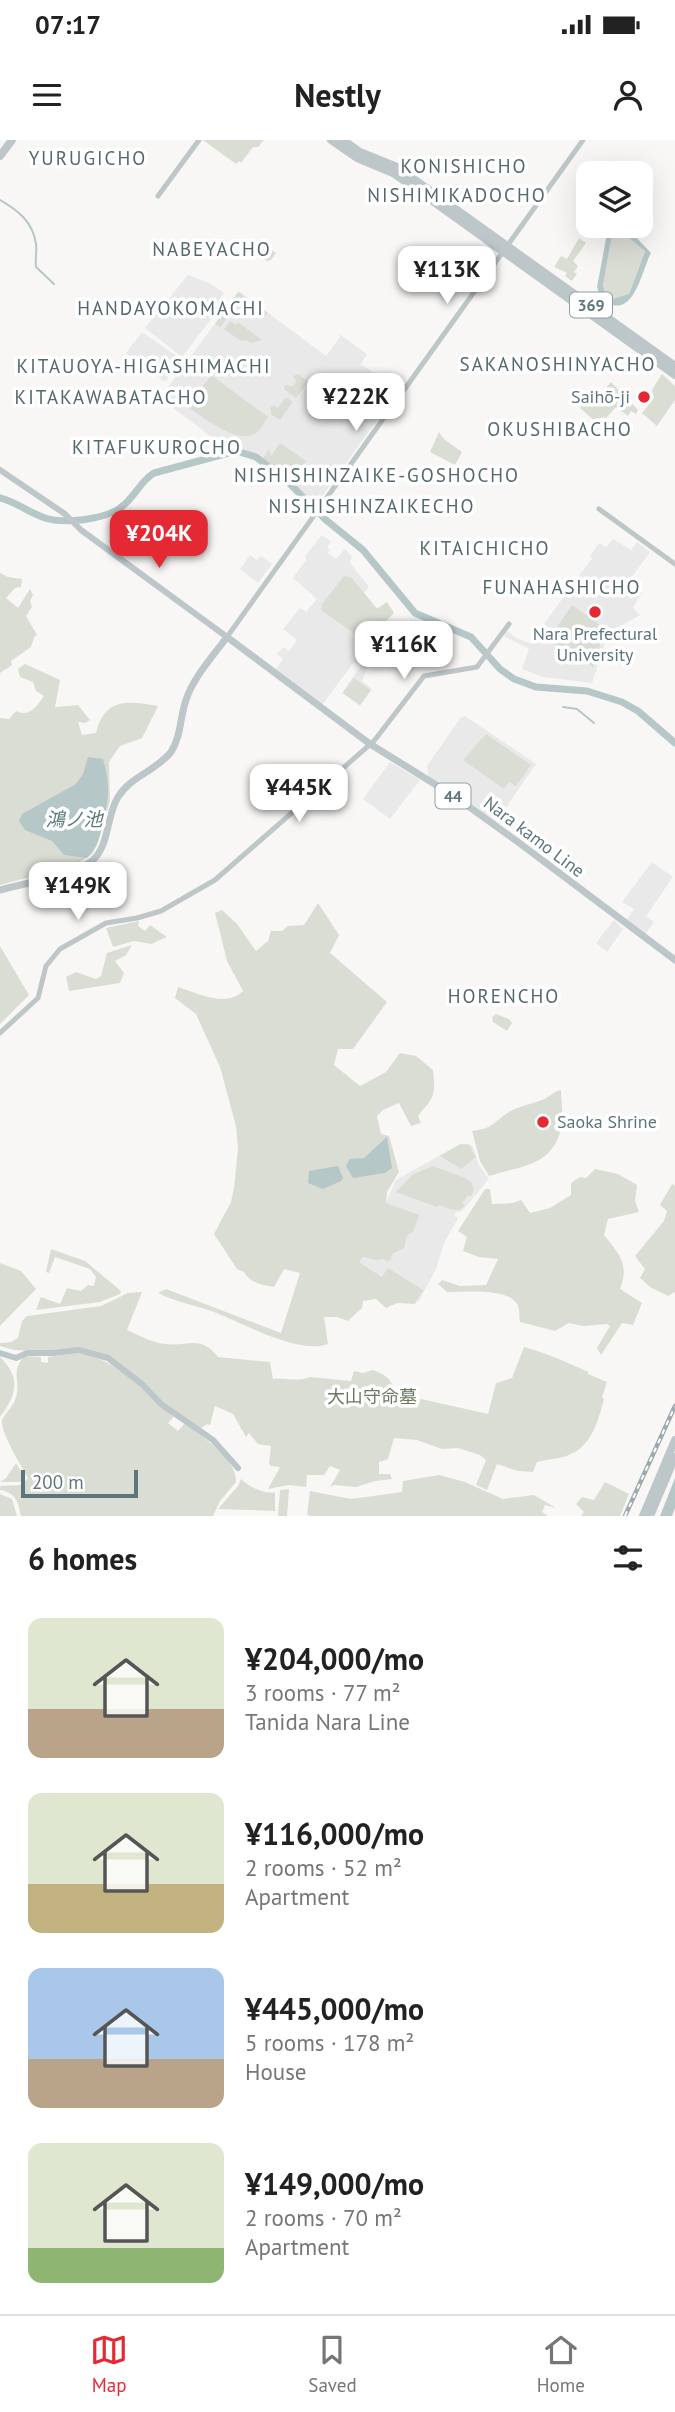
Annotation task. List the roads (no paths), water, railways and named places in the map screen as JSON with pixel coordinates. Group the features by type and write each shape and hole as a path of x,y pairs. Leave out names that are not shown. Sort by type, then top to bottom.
{"highway":[{"path":"0,156 12,140"},
{"name":"369","path":"331,140 438,200 675,366"},
{"name":"369","path":"343,140 349,149"},
{"name":"369","path":"505,248 675,375"},
{"path":"643,1516 675,1440"},
{"path":"650,1516 675,1457"}],"main road":[{"path":"0,470 67,515 72,522 227,637 189,694 173,749 159,765 133,781 118,797 110,814 103,844 94,859 77,869 0,890"},
{"name":"Nara kamo Line","path":"227,637 370,744 454,796 504,832 675,960"},
{"path":"0,1353 16,1358 27,1353 79,1350 108,1358 142,1384 161,1404 213,1440 238,1468"}],"street":[{"path":"158,196 199,140"},
{"path":"227,637 583,140"},
{"path":"599,509 675,564"},
{"path":"0,1033 38,998 46,966 60,949 106,923 161,911 215,880 374,741 424,676 477,667 509,624"}],"water":[{"path":"606,238 611,238 603,286 612,299 629,294 645,251 629,238 637,238 651,253 637,288 626,303 619,306 610,304 602,297 597,287"},
{"name":"鴻ノ池","path":"88,757 103,759 108,793 99,840 87,858 64,855 52,841 25,830 19,821 22,814 76,784 83,774"},
{"path":"387,1137 392,1168 385,1173 353,1178 346,1166 350,1159 364,1158"},
{"path":"338,1166 343,1178 341,1181 323,1189 308,1183 309,1171"},
{"path":"675,1478 675,1508 672,1516 660,1516"}],"waterway":[{"path":"0,200 19,213 32,229 36,244 36,267 54,284"},
{"path":"0,498 45,518 62,521 83,520 120,508 154,473 236,451 256,457 286,480 326,520 363,550 415,613 471,637 500,669 514,679 536,687 587,691 622,702 638,711 675,743"},
{"path":"563,707 577,709 594,723"}],"railway":[{"path":"625,1516 675,1406"}],"place":[{"name":"Saihō-ji","path":"644,397"},
{"name":"Nara Prefectural University","path":"595,612"},
{"name":"Saoka Shrine","path":"543,1122"}],"district":[{"name":"YURUGICHO","path":"88,158"},
{"name":"KONISHICHO","path":"464,166"},
{"name":"NISHIMIKADOCHO","path":"457,195"},
{"name":"NABEYACHO","path":"212,249"},
{"name":"HANDAYOKOMACHI","path":"171,308"},
{"name":"SAKANOSHINYACHO","path":"558,364"},
{"name":"KITAUOYA-HIGASHIMACHI","path":"144,366"},
{"name":"KITAKAWABATACHO","path":"111,397"},
{"name":"OKUSHIBACHO","path":"560,429"},
{"name":"KITAFUKUROCHO","path":"157,447"},
{"name":"NISHISHINZAIKE-GOSHOCHO","path":"377,475"},
{"name":"NISHISHINZAIKECHO","path":"372,506"},
{"name":"KITAICHICHO","path":"485,548"},
{"name":"FUNAHASHICHO","path":"562,587"},
{"name":"HORENCHO","path":"504,996"}],"park label":[{"name":"大山守命墓","path":"372,1397"}]}
